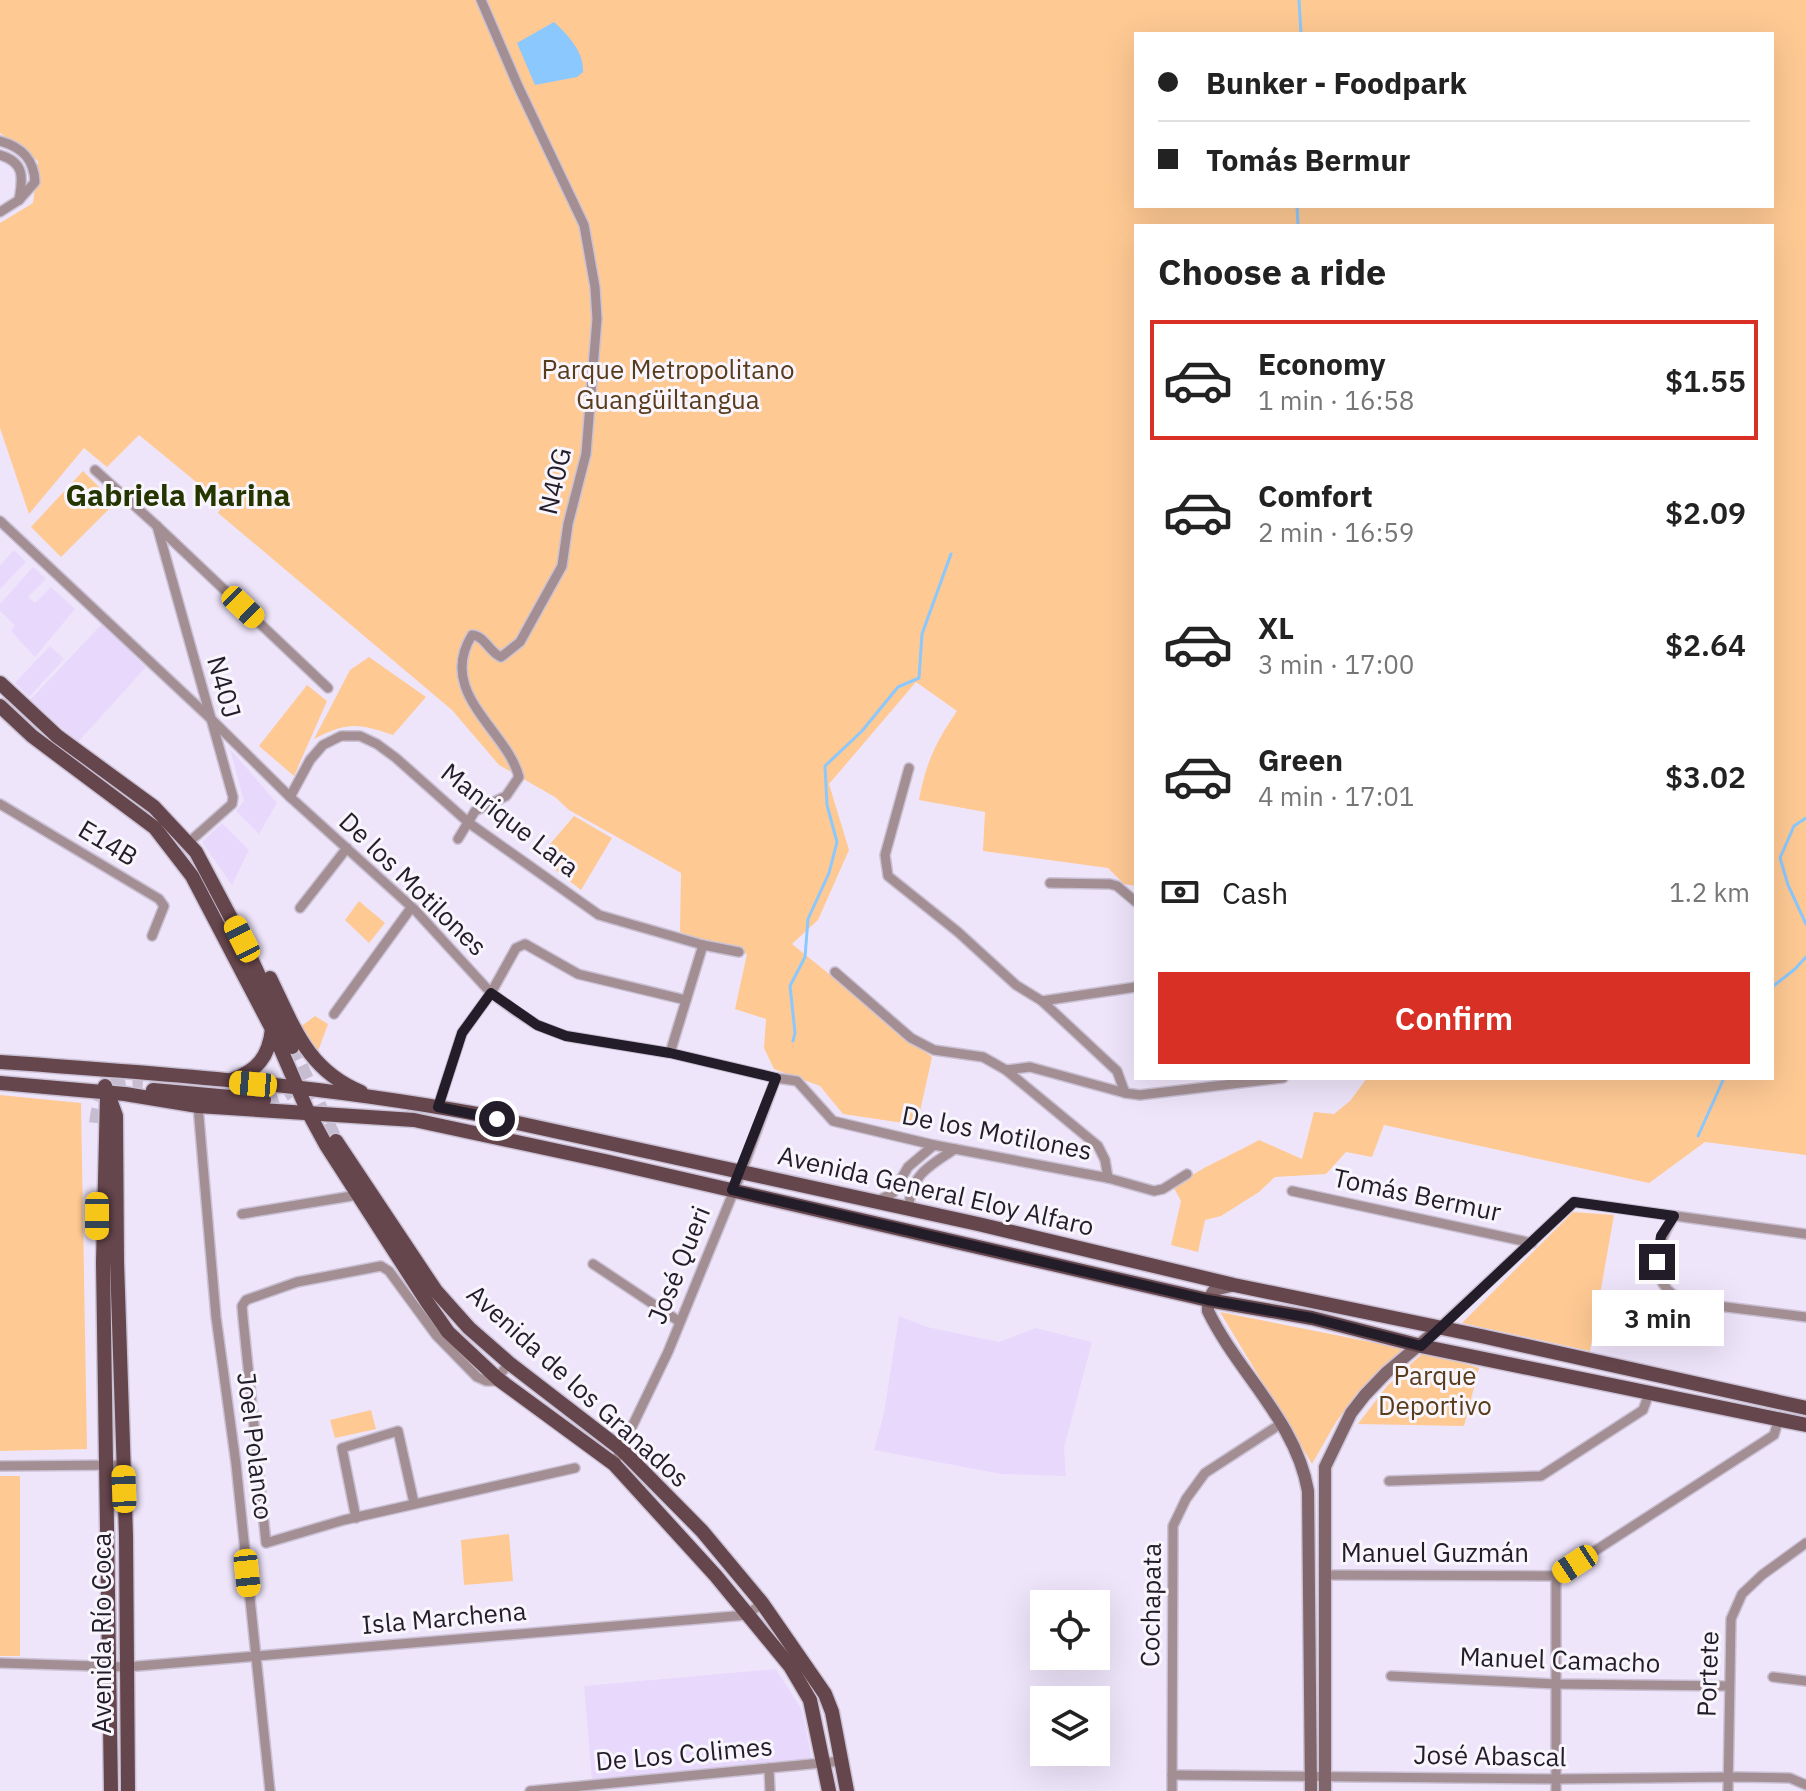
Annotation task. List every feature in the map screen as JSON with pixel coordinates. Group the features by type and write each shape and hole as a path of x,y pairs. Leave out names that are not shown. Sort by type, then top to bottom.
{"main road":[{"path":"0,683 57,736 154,807 192,848 211,863 308,1054 340,1081 382,1098"},
{"name":"Avenida de los Granados","path":"0,706 32,736 155,828 192,876 272,1029 308,1112 410,1239 417,1262 436,1291 469,1328 509,1363 622,1450 702,1531 762,1603 825,1694 832,1712 847,1791"},
{"path":"192,848 238,929 292,1047"},
{"path":"228,1082 249,1073 264,1060 271,1045 272,1029"},
{"name":"Avenida General Eloy Alfaro","path":"0,1062 279,1086 438,1107 608,1141 1234,1285 1806,1408"},
{"path":"81,1067 96,1074 108,1093"},
{"path":"143,1081 255,1090 279,1086"},
{"name":"Avenida General Eloy Alfaro","path":"0,1083 125,1094 198,1106 414,1120 1208,1300 1312,1318 1421,1346 1806,1425"},
{"path":"125,1094 146,1089 264,1100"},
{"name":"Avenida Río Coca","path":"108,1093 103,1262 106,1465 128,1791"},
{"name":"Avenida Río Coca","path":"108,1093 116,1116 123,1465 111,1791"},
{"path":"333,1140 340,1121 363,1116"},
{"path":"96,1123 97,1248 103,1262"},
{"name":"Avenida de los Granados","path":"333,1140 358,1195 448,1332 498,1379 614,1464 693,1550 790,1666 810,1700 829,1791"},
{"path":"605,1161 614,1153 608,1141"},
{"path":"1234,1285 1214,1290 1208,1300 1208,1311 1282,1423 1304,1468 1308,1491 1311,1791"},
{"path":"1325,1791 1325,1467 1351,1413 1365,1395 1438,1329"},
{"path":"1304,1468 1319,1470 1325,1467"},
{"path":"1308,1491 1319,1489 1324,1492"}],"street":[{"name":"N40G","path":"469,823 475,811 506,796 519,777 472,703 464,681 463,663 469,637 479,636 493,653 504,656 520,642 562,566 568,524 586,454 597,319 595,287 584,225 481,0"},
{"path":"0,141 18,149 34,167 35,182 19,200 0,212"},
{"path":"0,155 19,165 23,176 19,200"},
{"path":"95,470 328,688"},
{"name":"De los Motilones","path":"0,521 411,908 491,993 537,1025 566,1036 670,1053 797,1081 833,1121 934,1145 1108,1178 1154,1191 1187,1174"},
{"name":"N40J","path":"157,526 233,800 192,848"},
{"name":"Manrique Lara","path":"290,797 310,760 323,745 341,736 360,736 396,758 469,823 599,915 703,945 739,952"},
{"path":"909,768 885,855 888,876 958,932 1016,985 1042,1001 1117,1071 1125,1093"},
{"name":"E14B","path":"0,804 163,902 152,936"},
{"path":"458,839 469,823"},
{"path":"300,908 347,848"},
{"path":"1050,883 1110,884 1134,900"},
{"path":"334,1014 411,908"},
{"path":"438,1107 462,1033 491,993 516,948 525,944 578,974 686,1000"},
{"path":"670,1053 703,945"},
{"path":"835,972 911,1038 934,1050 983,1057 1006,1070 1098,1146 1105,1160 1108,1178"},
{"path":"1042,1001 1134,987"},
{"path":"1006,1070 1030,1067 1140,1095 1266,1080"},
{"name":"José Queri","path":"614,1464 680,1322 742,1171 776,1078"},
{"name":"Joel Polanco","path":"198,1106 216,1317 236,1464 270,1791"},
{"path":"875,1202 893,1193 908,1167 934,1145"},
{"path":"909,1209 909,1196 917,1177 955,1149"},
{"name":"Tomás Bermur","path":"1292,1191 1532,1243"},
{"path":"242,1214 358,1195"},
{"path":"1438,1329 1574,1202 1806,1234"},
{"path":"1674,1216 1661,1236 1657,1262 1667,1290 1677,1298 1686,1302 1806,1317"},
{"path":"593,1264 680,1322"},
{"path":"509,1363 498,1379 481,1379 436,1335 389,1271 381,1266 297,1282 246,1300 242,1306 266,1543 414,1503 575,1468"},
{"path":"1389,1481 1541,1476 1643,1410 1650,1391"},
{"name":"Manuel Guzmán","path":"1325,1575 1556,1576 1774,1435 1779,1418"},
{"name":"Cochapata","path":"1172,1791 1173,1526 1186,1499 1205,1473 1282,1423"},
{"path":"356,1518 342,1448 398,1431 414,1503"},
{"path":"0,1466 123,1465"},
{"name":"Portete","path":"1728,1791 1731,1619 1742,1594 1806,1543"},
{"path":"1556,1576 1556,1791"},
{"path":"747,1615 762,1603"},
{"name":"Isla Marchena","path":"0,1663 118,1666 747,1615"},
{"name":"Manuel Camacho","path":"1391,1676 1556,1684 1729,1686"},
{"path":"1773,1677 1806,1681"},
{"name":"De Los Colimes","path":"530,1791 594,1788 842,1761"},
{"path":"769,1768 770,1791"},
{"name":"José Abascal","path":"1172,1775 1556,1779 1728,1777 1790,1778 1806,1785"}],"shaded area":[{"path":"14,550 26,562 0,589 0,566"},
{"path":"33,567 46,579 28,597 35,603 51,587 75,609 35,657 11,631 15,625 0,611 0,604"},
{"path":"102,624 146,667 78,742 30,700"},
{"path":"50,646 64,659 29,697 15,683"},
{"path":"230,749 277,803 259,834 236,811 244,801"},
{"path":"222,823 249,850 232,885 202,842"},
{"path":"899,1316 927,1327 999,1342 1036,1328 1092,1342 1064,1448 1066,1476 1001,1474 874,1450 884,1413"},
{"path":"776,1669 802,1710 812,1760 592,1780 584,1686"}],"green space":[{"name":"Parque Metropolitano Guangüiltangua","path":"0,0 1806,0 1806,1155 1705,1142 1649,1183 1384,1125 1372,1157 1346,1152 1326,1174 1275,1177 1259,1192 1221,1216 1205,1220 1198,1252 1171,1245 1181,1201 1174,1188 1204,1168 1259,1140 1302,1159 1314,1112 1334,1114 1350,1101 1366,1080 1774,1080 1774,224 1134,224 1134,886 1124,884 1108,868 983,851 985,812 919,800 933,753 957,711 916,682 829,784 849,850 818,920 792,944 932,1057 917,1125 843,1114 820,1086 774,1069 764,1048 766,1019 735,1009 747,954 680,932 681,873 569,810 555,797 499,765 452,710 218,513 223,504 139,435 107,467 84,448 29,514 0,428 0,223 33,203 38,161 0,133"},
{"path":"83,471 115,503 61,557 31,527"},
{"path":"369,657 426,697 393,735 352,726 314,739 350,670"},
{"path":"307,685 327,701 294,776 259,746"},
{"path":"574,816 612,838 581,890 539,857"},
{"path":"359,901 385,923 369,943 345,920"},
{"path":"315,1016 328,1024 317,1054 300,1027"},
{"path":"0,1095 81,1103 87,1449 0,1451"},
{"path":"1573,1212 1614,1215 1590,1351 1462,1323"},
{"path":"1220,1312 1406,1349 1357,1393 1312,1464"},
{"name":"Parque Deportivo","path":"1425,1351 1479,1368 1464,1426 1358,1424 1387,1386"},
{"path":"371,1410 376,1429 335,1438 330,1420"},
{"path":"0,1476 20,1476 20,1656 0,1656"},
{"path":"509,1534 513,1581 464,1585 461,1540"}],"water":[{"path":"554,22 578,51 583,72 577,77 535,85 517,43"}],"waterway":[{"path":"1299,0 1301,32"},
{"path":"1297,208 1298,224"},
{"path":"793,1041 795,1033 790,986 805,957 808,919 829,873 837,842 827,805 825,766 862,731 898,687 919,678 922,634 951,554"},
{"path":"1806,818 1794,826 1780,858 1788,885 1806,924"},
{"path":"1774,985 1806,957"},
{"path":"1698,1136 1723,1080"}],"tunnel":[{"path":"292,1047 336,1141"},
{"path":"96,1123 100,1102 108,1089 122,1082 143,1081"},
{"path":"264,1100 283,1095 295,1081"}],"district":[{"name":"Gabriela Marina","path":"178,496"}],"route":[{"path":"497,1119 438,1107 462,1033 491,993 537,1025 566,1036 670,1053 776,1078 732,1190 1208,1300 1312,1318 1421,1346 1574,1202 1674,1216 1661,1236 1657,1262"}]}
